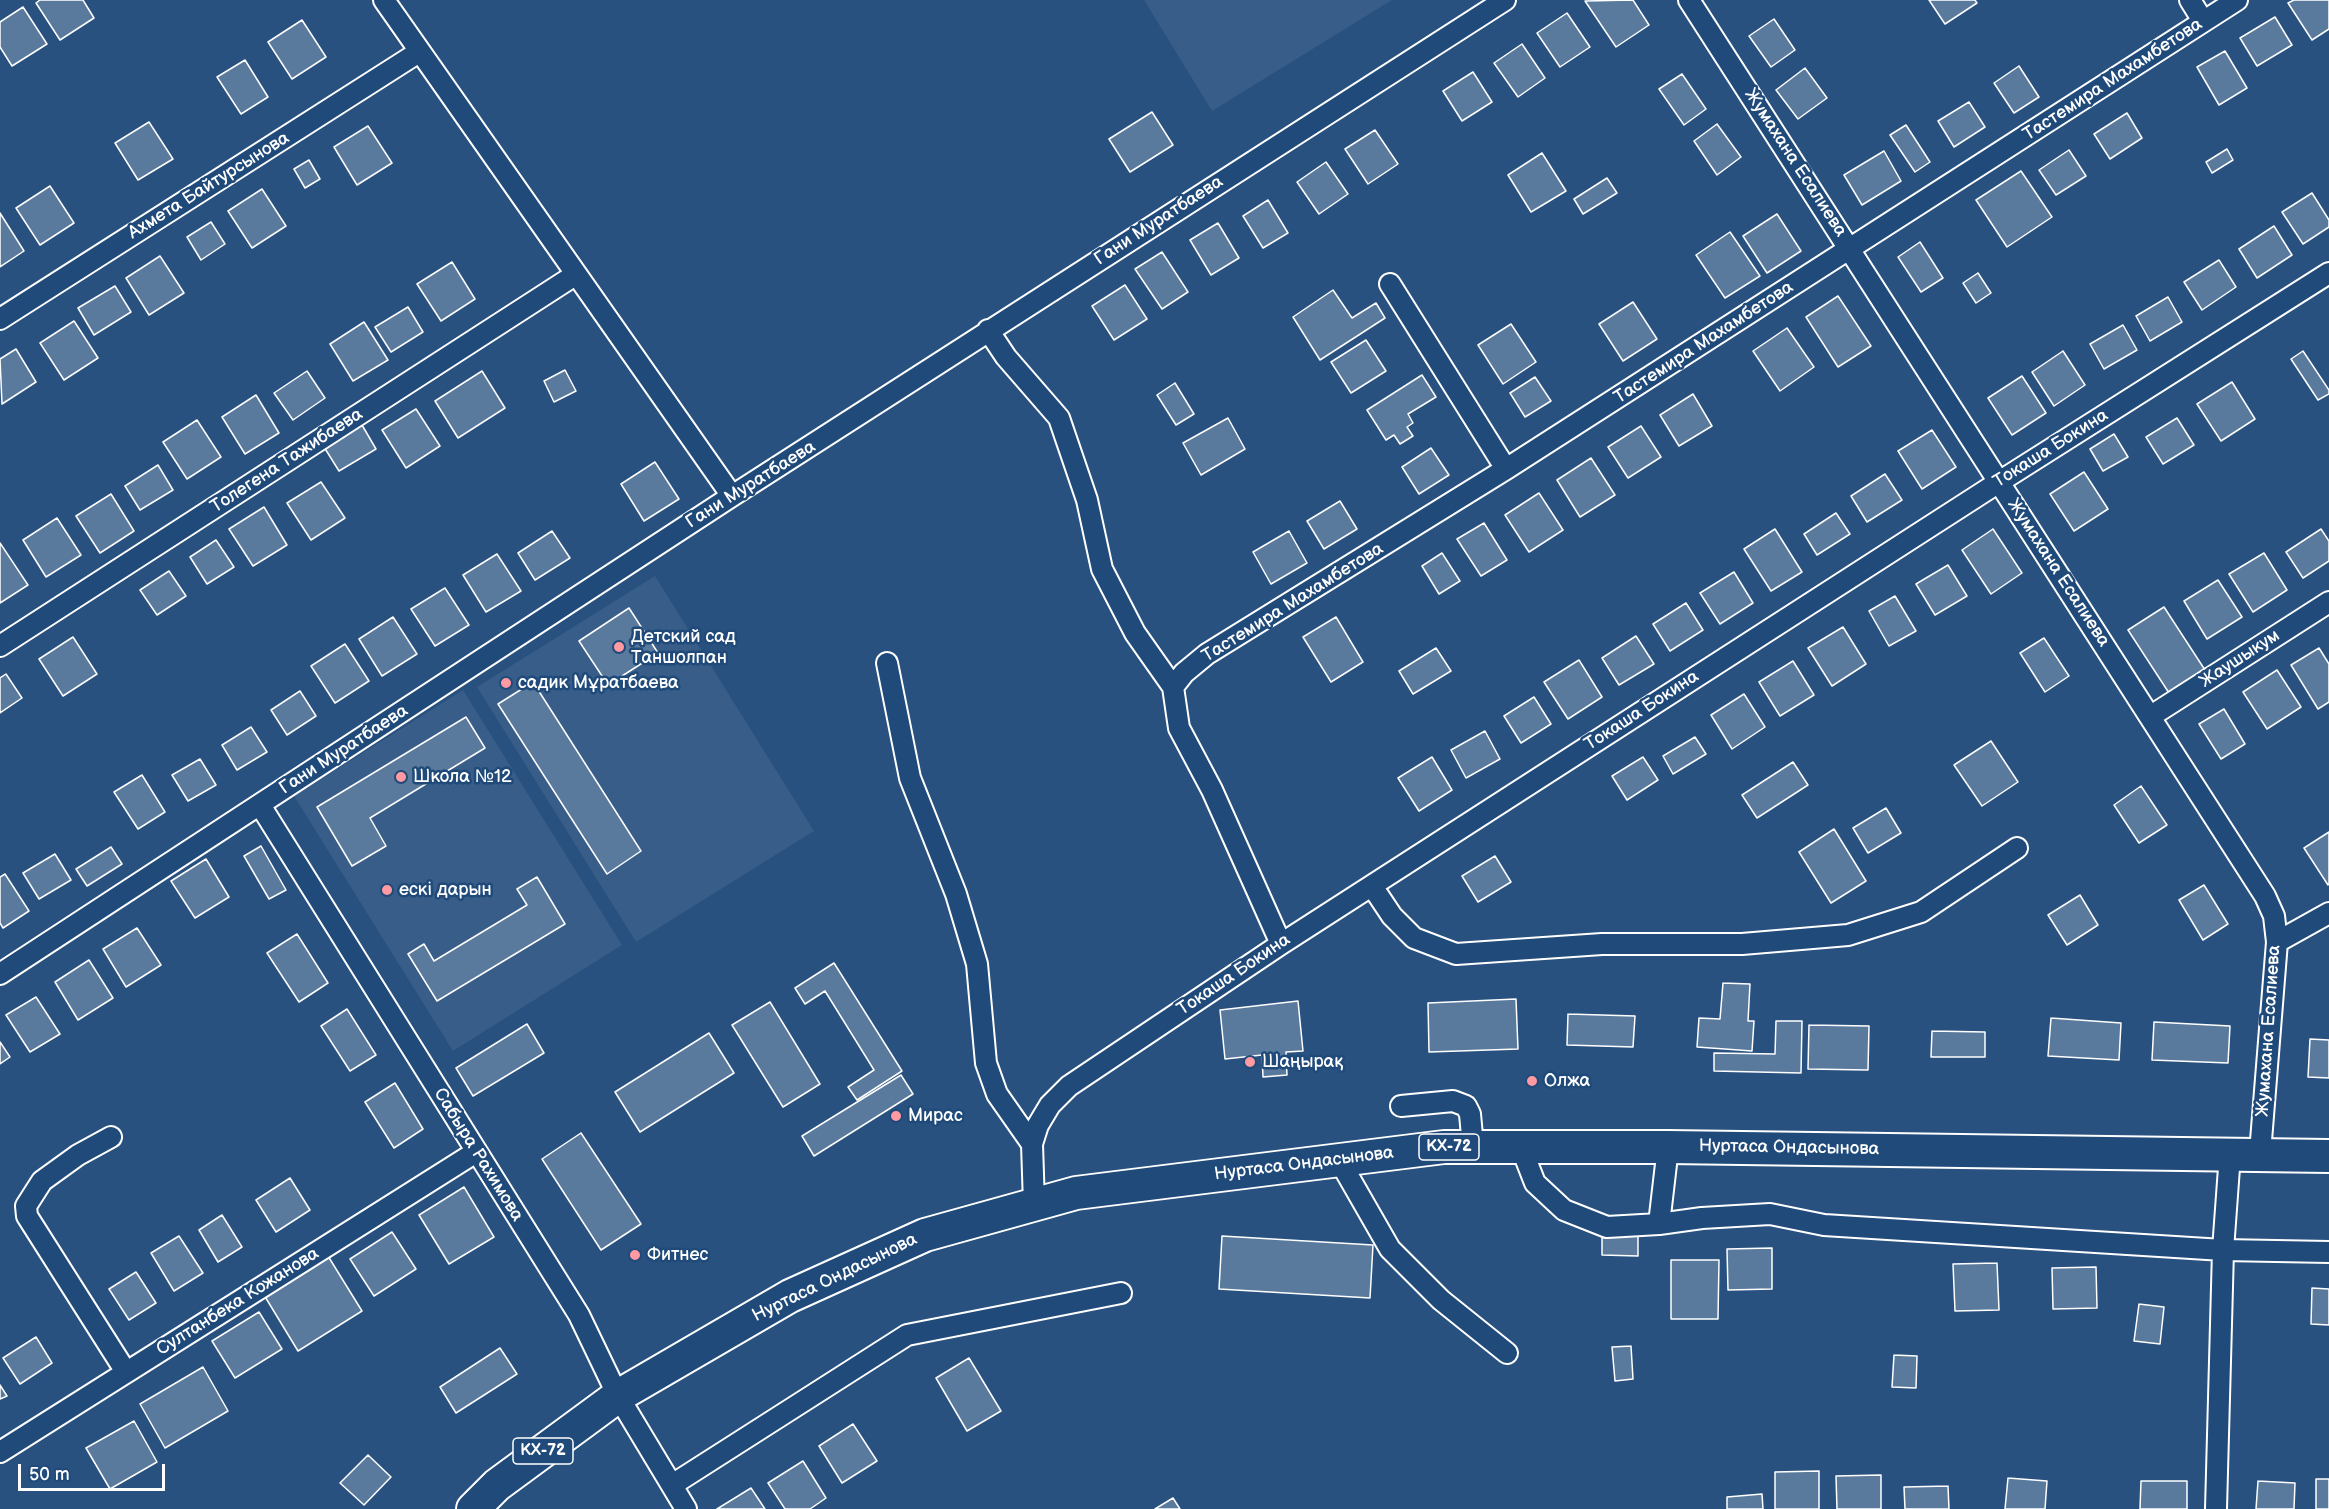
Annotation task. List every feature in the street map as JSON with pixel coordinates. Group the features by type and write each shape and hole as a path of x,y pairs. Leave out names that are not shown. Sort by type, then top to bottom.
{"main road":[{"name":"Нуртаса Ондасынова","path":"472,1509 497,1485 618,1396 704,1344 820,1282 925,1235 1076,1193 1444,1147 1668,1147 2329,1156"}],"street":[{"path":"384,0 732,496"},
{"name":"Гани Муратбаева","path":"0,974 732,496 795,458 988,330 1505,0"},
{"name":"Жумахана Есалиева","path":"1689,0 2151,716 2265,896 2274,916 2277,942 2245,1154 2223,1250 2216,1509"},
{"path":"2190,0 2203,21"},
{"name":"Тастемира Махамбетова","path":"1173,687 1184,673 1207,654 1506,469 1851,250 2237,0"},
{"name":"Ахмета Байтурсынова","path":"0,319 419,52"},
{"name":"Токаша Бокина","path":"1034,1204 1032,1144 1038,1125 1050,1106 1069,1086 1281,944 1998,482 2329,273"},
{"name":"Толегена Тажибаева","path":"0,646 575,275"},
{"path":"1390,284 1506,469"},
{"path":"988,330 1006,357 1059,418 1087,500 1102,569 1135,633 1173,687 1179,728 1212,790 1281,944"},
{"name":"Жаушыкум","path":"2151,716 2329,602"},
{"path":"887,663 910,778 956,894 977,964 986,1063 997,1094 1032,1144"},
{"name":"Сабыра Рахимова","path":"260,806 579,1315 618,1396 686,1509"},
{"path":"1372,886 1392,916 1414,938 1456,954 1602,944 1742,944 1848,935 1922,912 2017,848"},
{"path":"2277,942 2329,913"},
{"path":"1401,1106 1453,1101 1466,1106 1470,1114 1473,1147"},
{"path":"111,1137 78,1155 42,1181 26,1206 27,1216 126,1372"},
{"path":"1521,1147 1535,1182 1564,1210 1607,1227 1770,1214 1824,1226 2223,1250 2329,1252"},
{"path":"1659,1224 1668,1147"},
{"name":"Султанбека Кожанова","path":"0,1452 476,1152"},
{"path":"1340,1160 1390,1248 1441,1300 1507,1353"},
{"path":"672,1485 907,1335 1121,1293"}],"shaded area":[{"path":"1144,0 1392,0 1212,111"},
{"path":"655,576 814,831 636,942 477,687"},
{"path":"463,690 622,945 453,1051 294,796"}],"building":[{"path":"40,0 83,0 94,18 60,40 36,3"},
{"path":"1633,0 1649,25 1616,47 1585,1"},
{"path":"1929,0 1975,0 1977,3 1945,24"},
{"path":"2294,0 2329,0 2329,29 2312,40 2288,3"},
{"path":"23,7 47,44 12,66 0,47 0,22"},
{"path":"1567,13 1590,47 1560,67 1537,33"},
{"path":"2275,17 2292,45 2257,66 2240,38"},
{"path":"1774,19 1795,50 1771,67 1749,36"},
{"path":"302,20 326,57 292,79 268,42"},
{"path":"1522,44 1545,78 1518,97 1494,63"},
{"path":"2225,51 2247,88 2219,105 2197,67"},
{"path":"245,60 268,97 241,114 217,77"},
{"path":"2019,66 2039,97 2014,113 1994,83"},
{"path":"1805,68 1827,98 1798,119 1776,90"},
{"path":"1473,72 1492,102 1462,121 1443,91"},
{"path":"1682,74 1706,109 1684,125 1659,89"},
{"path":"1969,102 1985,127 1954,147 1938,121"},
{"path":"1152,112 1173,145 1130,172 1109,139"},
{"path":"2127,113 2142,138 2110,159 2094,134"},
{"path":"149,122 173,159 138,180 115,143"},
{"path":"1717,124 1741,157 1717,175 1694,141"},
{"path":"1906,125 1930,162 1915,172 1890,135"},
{"path":"368,126 392,163 357,185 334,147"},
{"path":"1375,130 1398,164 1368,184 1345,149"},
{"path":"2227,149 2233,160 2212,173 2206,162"},
{"path":"2069,150 2086,176 2056,195 2039,170"},
{"path":"1884,151 1901,181 1862,205 1844,175"},
{"path":"1542,153 1566,191 1531,212 1508,175"},
{"path":"309,160 320,179 305,188 294,169"},
{"path":"1326,162 1348,194 1319,214 1297,182"},
{"path":"2021,171 2052,217 2007,247 1976,200"},
{"path":"1607,178 1617,193 1583,214 1574,199"},
{"path":"50,186 74,223 40,245 16,208"},
{"path":"262,189 286,226 252,248 228,211"},
{"path":"2312,193 2329,220 2329,227 2303,244 2282,212"},
{"path":"1268,200 1288,233 1263,248 1243,216"},
{"path":"0,213 24,251 0,267"},
{"path":"1777,214 1801,251 1767,273 1743,236"},
{"path":"211,222 225,244 201,260 187,237"},
{"path":"1218,223 1239,258 1211,275 1190,240"},
{"path":"2274,226 2292,255 2257,278 2239,249"},
{"path":"1730,232 1760,276 1725,298 1696,255"},
{"path":"1920,242 1943,278 1921,292 1898,257"},
{"path":"1162,252 1188,292 1162,309 1135,269"},
{"path":"160,256 184,293 149,315 126,278"},
{"path":"2219,260 2236,287 2202,310 2184,282"},
{"path":"452,262 475,299 441,321 417,284"},
{"path":"1978,273 1991,293 1976,303 1963,283"},
{"path":"1125,285 1147,319 1114,340 1092,306"},
{"path":"115,286 131,312 94,335 78,308"},
{"path":"1333,290 1352,318 1376,303 1385,318 1320,360 1293,317"},
{"path":"1838,296 1871,346 1838,367 1806,317"},
{"path":"2168,297 2182,322 2150,341 2136,316"},
{"path":"1633,302 1657,339 1623,361 1599,324"},
{"path":"408,307 423,332 391,352 375,327"},
{"path":"74,321 98,358 64,380 40,343"},
{"path":"364,322 388,360 353,381 330,344"},
{"path":"1511,324 1536,362 1503,384 1478,345"},
{"path":"2123,325 2137,350 2104,369 2090,344"},
{"path":"1787,328 1814,367 1780,391 1753,351"},
{"path":"1366,340 1386,371 1351,393 1331,362"},
{"path":"16,349 36,382 2,404 0,359"},
{"path":"2063,351 2085,385 2054,406 2032,372"},
{"path":"2303,351 2329,390 2329,394 2318,400 2291,359"},
{"path":"565,370 576,391 554,402 544,381"},
{"path":"307,371 325,398 293,420 274,393"},
{"path":"482,371 505,408 458,438 435,401"},
{"path":"1422,375 1436,397 1408,414 1413,423 1407,427 1413,436 1400,444 1394,435 1386,440 1367,410"},
{"path":"2022,376 2046,413 2012,435 1988,398"},
{"path":"1535,377 1551,401 1525,417 1510,393"},
{"path":"2232,382 2255,419 2221,441 2197,404"},
{"path":"1175,383 1194,414 1176,425 1157,395"},
{"path":"1693,394 1712,426 1679,446 1660,415"},
{"path":"256,395 279,433 245,454 222,417"},
{"path":"416,409 440,446 406,468 382,430"},
{"path":"1228,418 1245,449 1201,475 1183,443"},
{"path":"2177,418 2194,445 2163,464 2146,437"},
{"path":"197,420 221,457 187,479 163,442"},
{"path":"362,425 376,449 339,471 324,447"},
{"path":"1641,426 1661,457 1628,478 1608,447"},
{"path":"1932,430 1956,467 1922,489 1898,451"},
{"path":"2114,434 2128,457 2103,471 2090,449"},
{"path":"1431,448 1449,475 1419,494 1402,467"},
{"path":"1591,458 1615,495 1580,517 1557,480"},
{"path":"655,462 679,499 644,521 621,484"},
{"path":"158,465 173,490 140,510 125,486"},
{"path":"2084,472 2108,509 2074,531 2050,494"},
{"path":"1885,474 1902,500 1867,522 1851,496"},
{"path":"321,482 345,518 311,540 287,503"},
{"path":"1539,493 1563,530 1529,552 1505,515"},
{"path":"111,494 134,531 100,553 76,516"},
{"path":"1340,501 1357,529 1324,549 1307,521"},
{"path":"264,507 287,545 253,566 229,529"},
{"path":"1836,513 1850,534 1817,555 1804,534"},
{"path":"57,518 81,555 46,577 23,540"},
{"path":"1484,523 1507,560 1481,576 1457,539"},
{"path":"1775,529 1802,572 1771,591 1744,549"},
{"path":"1993,529 2022,573 1991,594 1962,550"},
{"path":"2321,529 2329,541 2329,561 2303,578 2286,552"},
{"path":"552,531 570,558 535,580 518,553"},
{"path":"1289,531 1307,563 1271,584 1253,552"},
{"path":"216,540 234,567 207,584 190,557"},
{"path":"0,543 28,585 0,603"},
{"path":"1442,553 1460,581 1439,594 1422,566"},
{"path":"2264,553 2287,590 2253,612 2229,574"},
{"path":"497,554 521,591 486,612 463,575"},
{"path":"1948,565 1967,596 1935,615 1916,584"},
{"path":"169,571 186,596 157,615 140,590"},
{"path":"1734,572 1753,603 1720,624 1700,593"},
{"path":"2218,580 2242,617 2207,639 2184,601"},
{"path":"445,588 469,625 435,646 411,609"},
{"path":"1895,596 1916,631 1889,646 1869,611"},
{"path":"1686,603 1703,630 1670,651 1653,624"},
{"path":"2164,607 2205,670 2169,693 2128,630"},
{"name":"Детский сад Таншолпан","path":"629,608 658,653 608,685 579,641"},
{"path":"393,617 417,654 382,676 359,639"},
{"path":"1336,617 1363,662 1331,682 1303,637"},
{"path":"1843,627 1866,664 1832,686 1808,648"},
{"path":"1636,636 1654,664 1619,685 1602,658"},
{"path":"73,637 97,674 63,696 39,659"},
{"path":"2044,638 2069,676 2045,692 2020,653"},
{"path":"345,644 369,681 335,703 311,666"},
{"path":"1436,648 1451,671 1413,694 1399,671"},
{"path":"2319,648 2329,664 2329,702 2318,709 2291,665"},
{"path":"1579,660 1602,697 1568,719 1544,682"},
{"path":"1793,661 1814,695 1780,716 1759,682"},
{"path":"2277,670 2301,707 2267,729 2243,692"},
{"path":"6,674 22,698 0,713 0,678"},
{"path":"533,682 641,851 607,874 498,704"},
{"path":"300,691 316,716 287,735 271,710"},
{"path":"1744,694 1765,727 1732,749 1711,715"},
{"path":"1534,697 1551,724 1521,743 1504,716"},
{"path":"2224,709 2245,744 2221,759 2199,724"},
{"name":"Школа №12","path":"466,717 485,748 370,818 386,846 352,866 317,807"},
{"path":"251,727 267,752 237,770 222,745"},
{"path":"1485,731 1500,759 1466,778 1451,750"},
{"path":"1695,737 1706,754 1673,774 1663,756"},
{"path":"1991,741 2018,782 1982,806 1954,765"},
{"path":"1432,757 1452,790 1419,811 1398,778"},
{"path":"1643,757 1658,780 1627,800 1612,776"},
{"path":"200,759 216,785 188,801 172,775"},
{"path":"1793,762 1808,785 1757,818 1742,795"},
{"path":"142,775 165,812 138,829 114,792"},
{"path":"2141,786 2167,825 2139,843 2114,805"},
{"path":"1886,808 1901,833 1868,853 1853,828"},
{"path":"1834,829 1866,881 1831,903 1799,852"},
{"path":"2329,832 2329,884 2328,885 2304,848"},
{"path":"261,846 286,890 269,899 244,856"},
{"path":"111,847 122,864 87,886 76,869"},
{"path":"55,854 71,880 39,899 23,873"},
{"path":"1495,856 1511,882 1478,902 1462,876"},
{"path":"206,859 229,897 195,918 171,881"},
{"path":"5,874 29,911 3,928 0,923 0,877"},
{"path":"537,877 565,924 437,1001 408,954 424,944 434,961 527,905 517,889"},
{"path":"2204,885 2228,924 2203,940 2179,900"},
{"path":"2080,895 2098,925 2067,945 2048,915"},
{"path":"137,928 161,965 126,987 103,949"},
{"path":"297,934 328,983 299,1002 267,953"},
{"path":"89,960 113,998 78,1020 55,982"},
{"path":"834,963 902,1071 857,1100 848,1087 874,1070 825,991 805,1004 795,988"},
{"path":"1723,983 1750,984 1748,1021 1754,1021 1752,1051 1697,1047 1699,1018 1720,1019"},
{"path":"36,997 60,1034 30,1052 6,1015"},
{"path":"1516,999 1518,1049 1429,1052 1428,1003"},
{"path":"1298,1001 1303,1051 1286,1052 1287,1075 1263,1077 1262,1055 1225,1059 1220,1010"},
{"path":"770,1002 820,1084 783,1107 732,1025"},
{"path":"347,1009 376,1055 350,1071 321,1026"},
{"path":"1568,1014 1635,1016 1633,1047 1567,1045"},
{"path":"2051,1018 2121,1023 2119,1060 2048,1056"},
{"path":"1776,1021 1802,1021 1801,1073 1714,1071 1714,1053 1775,1054"},
{"path":"2154,1022 2230,1026 2228,1063 2152,1060"},
{"path":"527,1024 544,1053 473,1096 456,1068"},
{"path":"1809,1025 1869,1026 1868,1070 1808,1069"},
{"path":"1932,1031 1985,1032 1985,1057 1931,1057"},
{"path":"709,1033 734,1073 640,1132 615,1092"},
{"path":"2310,1039 2329,1040 2329,1078 2308,1077"},
{"path":"0,1042 10,1057 0,1064"},
{"path":"901,1075 913,1094 814,1156 802,1136"},
{"path":"395,1083 423,1129 394,1148 365,1102"},
{"path":"581,1133 641,1224 601,1250 542,1159"},
{"path":"290,1178 310,1210 276,1232 256,1200"},
{"path":"464,1187 494,1237 449,1264 419,1215"},
{"path":"222,1215 242,1247 218,1262 199,1230"},
{"path":"392,1232 416,1269 374,1296 350,1259"},
{"path":"1602,1234 1638,1235 1638,1256 1602,1255"},
{"path":"179,1236 203,1273 174,1291 151,1253"},
{"path":"1222,1236 1373,1245 1370,1298 1219,1289"},
{"path":"1772,1248 1772,1289 1728,1290 1727,1249"},
{"path":"328,1256 362,1311 298,1351 264,1295"},
{"path":"1671,1260 1719,1260 1718,1319 1671,1319"},
{"path":"1997,1263 1999,1310 1955,1311 1953,1264"},
{"path":"2096,1267 2097,1308 2053,1309 2052,1268"},
{"path":"136,1272 156,1303 129,1320 109,1289"},
{"path":"2312,1288 2329,1289 2329,1325 2311,1324"},
{"path":"2139,1304 2164,1307 2160,1344 2134,1341"},
{"path":"259,1312 282,1349 235,1378 212,1341"},
{"path":"36,1337 52,1363 20,1384 3,1358"},
{"path":"1631,1346 1633,1379 1615,1381 1612,1347"},
{"path":"500,1348 517,1374 456,1413 440,1387"},
{"path":"1894,1355 1917,1356 1916,1388 1892,1387"},
{"path":"969,1358 1001,1411 967,1431 936,1378"},
{"path":"203,1367 228,1411 165,1448 140,1404"},
{"path":"0,1385 7,1396 0,1399"},
{"path":"134,1421 157,1462 110,1489 86,1448"},
{"path":"853,1424 877,1461 842,1483 819,1446"},
{"path":"368,1455 391,1477 364,1505 340,1483"},
{"path":"803,1461 826,1498 810,1509 785,1509 768,1483"},
{"path":"1819,1471 1819,1509 1775,1509 1775,1472"},
{"path":"1881,1475 1881,1509 1837,1509 1836,1476"},
{"path":"2008,1478 2047,1481 2045,1509 2005,1509"},
{"path":"2316,1479 2329,1479 2329,1509 2316,1509"},
{"path":"2141,1481 2187,1481 2187,1509 2140,1509"},
{"path":"2258,1481 2295,1483 2294,1509 2256,1509"},
{"path":"1948,1486 1949,1509 1905,1509 1904,1487"},
{"path":"751,1488 765,1509 717,1509"},
{"path":"1762,1494 1763,1509 1727,1509 1727,1497"},
{"path":"1173,1498 1180,1509 1155,1509"}],"place":[{"name":"Детский сад Таншолпан","path":"619,647"},
{"name":"садик Мұратбаева","path":"506,683"},
{"name":"Школа №12","path":"401,777"},
{"name":"ескі дарын","path":"387,890"},
{"name":"Шаңырақ","path":"1250,1062"},
{"name":"Олжа","path":"1532,1081"},
{"name":"Мирас","path":"896,1116"},
{"name":"Фитнес","path":"635,1255"}]}
